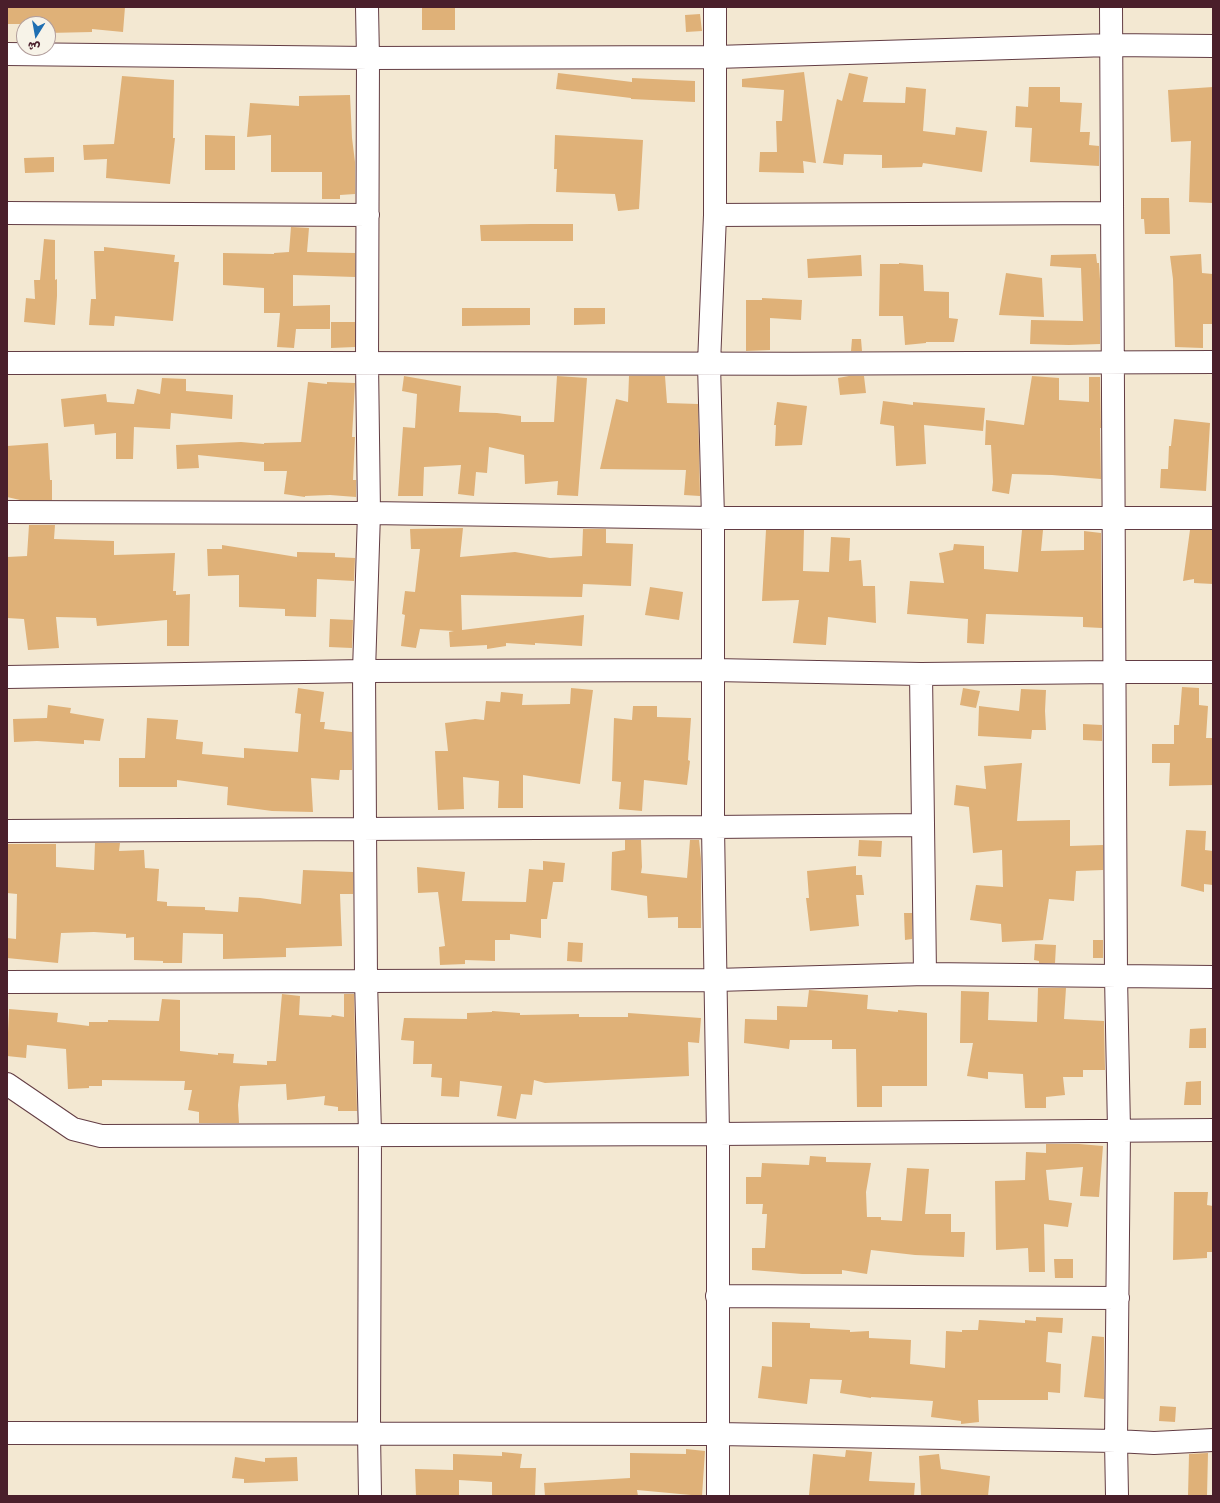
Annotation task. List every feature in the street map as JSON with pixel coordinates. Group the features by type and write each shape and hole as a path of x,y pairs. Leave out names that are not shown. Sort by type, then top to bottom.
{"street":[{"path":"367,7 367,362 369,513 364,671 364,828 370,1134 370,1496"},
{"path":"715,7 715,215 709,364 713,518 714,827 718,1134 718,1496"},
{"path":"1111,7 1116,976 1119,1130 1116,1441 1117,1496"},
{"path":"7,54 368,58 716,57 1110,45 1213,46"},
{"path":"7,213 368,214"},
{"path":"715,215 1112,213"},
{"path":"7,363 367,362 709,364 1213,362"},
{"path":"7,512 369,513 713,518 1213,518"},
{"path":"7,677 364,671 714,670 921,674 1213,672"},
{"path":"921,674 925,974"},
{"path":"7,831 923,825"},
{"path":"7,982 716,980 925,974 1213,977"},
{"path":"7,1084 73,1129 101,1136 718,1134 1213,1130"},
{"path":"717,1296 1118,1298"},
{"path":"7,1433 718,1434 1116,1441 1154,1443 1213,1440"}],"building":[{"path":"7,7 125,7 123,32 92,29 92,32 56,33 56,16 16,16 16,24 7,24"},
{"path":"422,7 455,7 455,30 422,30"},
{"path":"700,14 702,31 686,32 685,15"},
{"path":"804,72 816,163 803,161 804,173 759,172 760,152 777,152 776,121 782,121 784,90 742,87 742,79"},
{"path":"558,73 632,82 632,78 695,81 695,102 631,99 556,89"},
{"path":"849,73 868,77 863,102 905,103 906,87 926,89 923,131 955,135 956,127 987,131 982,172 923,163 922,167 882,168 882,155 844,154 843,165 823,163 837,99 842,101"},
{"path":"122,76 174,80 173,138 175,138 170,184 106,178 107,159 84,160 83,145 114,144"},
{"path":"1029,87 1060,87 1060,102 1082,103 1080,132 1090,132 1089,145 1099,146 1099,166 1030,162 1032,128 1015,127 1016,106 1028,107"},
{"path":"1213,87 1213,203 1189,202 1191,141 1171,142 1168,90"},
{"path":"350,95 352,138 355,162 355,194 340,195 340,199 322,199 322,172 271,172 271,135 247,137 250,103 299,106 299,96"},
{"path":"205,135 235,136 235,170 205,170"},
{"path":"555,135 643,140 639,209 618,211 615,194 556,192 557,169 554,169"},
{"path":"54,157 54,172 25,173 24,158"},
{"path":"1141,198 1169,198 1170,234 1145,234 1144,219 1141,219"},
{"path":"573,224 573,241 481,241 480,225"},
{"path":"291,227 309,228 307,252 355,253 355,277 293,275 293,306 330,305 330,329 296,329 294,348 277,347 280,313 264,313 264,288 223,285 223,253 274,254 289,252"},
{"path":"44,239 55,240 55,280 57,279 57,296 55,325 24,322 26,298 35,299 34,280 40,280"},
{"path":"104,247 175,255 174,262 179,262 173,321 115,316 114,326 89,325 91,299 96,299 94,251 104,251"},
{"path":"1096,254 1097,263 1099,263 1100,280 1100,344 1030,344 1031,320 1083,321 1081,268 1050,266 1051,255"},
{"path":"1201,254 1202,273 1213,274 1213,324 1203,324 1203,348 1175,347 1173,279 1170,256"},
{"path":"861,255 862,276 808,278 807,259"},
{"path":"899,263 923,265 924,291 949,292 949,318 958,319 954,342 926,342 905,345 903,316 879,316 880,264"},
{"path":"1006,273 1042,278 1044,317 999,315"},
{"path":"762,298 802,300 801,320 770,318 770,350 746,351 746,300 762,300"},
{"path":"462,308 530,308 530,325 462,326"},
{"path":"574,308 605,308 605,324 574,325"},
{"path":"331,322 355,322 355,347 331,348"},
{"path":"852,339 861,339 862,351 851,351"},
{"path":"404,376 461,386 459,412 497,413 521,416 521,422 554,422 557,376 587,378 578,496 557,495 558,481 525,484 524,455 489,447 487,473 476,472 474,496 458,494 461,465 424,467 423,496 398,496 403,427 415,428 417,394 402,391"},
{"path":"629,376 665,376 667,403 698,404 700,496 684,495 686,470 600,469 616,399 628,402"},
{"path":"864,376 866,393 840,395 838,378"},
{"path":"1032,376 1059,378 1059,400 1089,402 1089,377 1100,377 1101,479 1052,475 1012,474 1009,494 992,491 991,445 985,445 986,420 1024,425"},
{"path":"162,378 186,379 186,391 233,395 232,419 171,413 170,429 134,427 133,459 116,459 116,433 95,435 94,424 64,427 61,399 106,394 107,402 134,404 137,389 160,394"},
{"path":"308,382 327,384 327,382 355,383 352,437 355,437 353,480 356,480 356,497 330,495 305,497 284,494 287,471 264,471 264,462 198,455 199,468 177,469 176,445 241,442 264,444 301,442"},
{"path":"883,401 913,405 913,402 985,408 983,431 924,425 926,464 896,466 894,426 880,424"},
{"path":"777,402 807,406 802,445 775,446 776,425 774,425"},
{"path":"1174,419 1210,423 1206,491 1160,488 1161,469 1168,469 1169,446 1171,446"},
{"path":"48,443 50,480 52,480 52,500 20,500 7,497 7,446"},
{"path":"29,525 55,525 54,539 114,541 114,555 175,553 173,591 176,591 176,595 190,594 189,646 167,646 167,620 97,626 96,618 56,617 59,648 28,650 24,619 7,618 7,557 27,556"},
{"path":"463,528 460,557 515,552 550,558 582,556 583,529 606,529 606,543 633,544 631,586 583,584 582,597 461,595 462,630 584,615 582,646 506,643 506,646 487,649 487,645 450,647 449,632 454,631 420,629 416,648 401,646 405,615 402,614 405,591 415,592 420,549 411,549 410,529"},
{"path":"766,530 804,530 803,571 829,572 831,537 850,538 849,561 861,560 863,586 875,586 876,623 828,617 826,645 793,643 799,600 762,601"},
{"path":"1022,530 1043,530 1041,551 1084,550 1084,531 1101,533 1102,628 1083,627 1083,617 986,614 984,644 967,643 968,619 907,614 910,581 944,583 939,553 953,550 954,544 984,546 984,569 1018,572"},
{"path":"1190,530 1213,530 1213,584 1194,583 1194,579 1183,581"},
{"path":"222,545 297,557 297,552 335,553 335,557 355,558 354,581 317,579 316,617 285,616 285,609 239,607 239,575 208,576 207,549 222,549"},
{"path":"650,587 683,592 679,620 645,615"},
{"path":"330,619 353,620 352,648 329,647"},
{"path":"1182,687 1199,688 1199,705 1208,706 1206,738 1213,738 1213,785 1169,786 1170,763 1152,763 1152,744 1174,744 1174,725 1179,725"},
{"path":"298,688 324,692 320,722 325,722 324,729 352,732 352,770 340,770 339,780 311,778 313,812 272,811 227,805 228,787 177,780 177,787 119,787 119,758 145,758 147,718 178,720 176,739 203,742 202,754 244,758 244,748 298,752 301,714 295,713"},
{"path":"571,688 593,690 580,784 523,775 523,808 498,808 499,781 463,777 464,809 438,810 435,751 448,751 445,723 475,719 484,720 486,701 500,702 501,692 523,694 522,705 570,704"},
{"path":"963,688 980,691 976,708 960,705"},
{"path":"1021,689 1046,690 1046,730 1032,730 1031,739 978,736 979,706 1019,711"},
{"path":"48,705 71,708 70,713 104,719 100,741 84,740 84,744 37,741 14,742 13,719 47,718"},
{"path":"633,706 657,706 657,717 691,718 688,760 690,761 687,785 644,780 642,811 619,809 621,782 612,781 614,718 632,720"},
{"path":"1083,724 1102,725 1102,741 1083,740"},
{"path":"1022,763 1017,821 1070,820 1070,846 1103,845 1103,870 1076,871 1074,901 1049,899 1043,940 1002,942 1001,924 970,920 976,885 1003,887 1002,850 973,853 969,807 954,805 956,785 986,789 984,766"},
{"path":"1186,830 1206,831 1205,850 1213,851 1213,885 1204,884 1204,892 1181,886"},
{"path":"625,840 641,840 641,873 687,878 690,840 699,840 701,859 701,928 678,928 678,917 648,918 647,896 611,890 612,852 625,850"},
{"path":"859,840 882,841 881,857 858,856"},
{"path":"95,843 120,843 119,851 144,850 145,868 159,869 157,901 167,902 167,906 205,907 205,910 238,912 239,897 260,898 301,904 303,870 353,872 353,894 340,894 342,946 286,948 286,957 223,959 223,934 183,933 182,963 163,963 163,961 134,960 134,937 126,938 126,934 94,932 61,933 58,963 7,958 7,938 16,939 17,894 7,893 7,844 56,844 56,867 94,870"},
{"path":"543,861 565,863 563,882 553,882 547,919 541,919 541,938 510,934 510,940 495,940 495,961 465,960 465,964 440,965 439,947 445,946 438,892 418,893 417,867 465,872 462,901 526,902 529,869 543,870"},
{"path":"856,866 856,875 862,875 864,895 856,895 859,926 810,931 806,898 809,898 807,871"},
{"path":"904,913 912,913 912,939 905,940"},
{"path":"1093,940 1103,940 1103,958 1093,958"},
{"path":"568,942 583,943 582,962 567,961"},
{"path":"1035,944 1056,945 1055,963 1039,963 1039,961 1034,960"},
{"path":"1038,988 1066,988 1064,1019 1104,1021 1105,1070 1083,1070 1083,1077 1063,1077 1065,1095 1046,1097 1046,1108 1025,1108 1023,1074 988,1072 988,1079 967,1076 973,1043 960,1043 961,991 989,992 988,1020 1037,1022"},
{"path":"809,990 868,995 867,1009 927,1013 927,1086 882,1086 882,1107 857,1107 856,1049 832,1049 832,1040 790,1040 789,1049 744,1043 745,1019 777,1020 777,1006 807,1007"},
{"path":"282,994 300,996 299,1015 331,1017 332,1015 344,1017 344,994 354,994 357,1111 338,1111 338,1107 324,1105 325,1096 287,1100 286,1084 240,1086 238,1105 239,1123 199,1123 199,1112 188,1110 192,1090 184,1090 185,1081 102,1080 102,1086 68,1089 66,1049 27,1045 26,1058 7,1056 9,1009 58,1013 57,1022 89,1026 89,1022 108,1022 108,1020 159,1021 162,999 180,1000 180,1051 218,1055 218,1053 234,1054 233,1063 267,1065 267,1061 276,1061"},
{"path":"492,1011 520,1013 520,1015 579,1014 579,1017 628,1017 628,1013 701,1018 699,1043 688,1042 689,1076 545,1083 534,1080 532,1095 521,1094 516,1119 497,1116 502,1086 460,1081 459,1097 441,1096 442,1078 431,1077 432,1064 413,1064 414,1041 401,1040 404,1018 467,1019 467,1013"},
{"path":"1206,1028 1206,1048 1189,1048 1190,1029"},
{"path":"1201,1081 1201,1105 1184,1105 1186,1082"},
{"path":"1046,1144 1103,1146 1099,1197 1080,1196 1083,1167 1046,1170 1049,1200 1072,1203 1068,1227 1044,1224 1045,1272 1029,1272 1028,1248 996,1250 995,1181 1025,1180 1026,1152 1046,1153"},
{"path":"810,1156 826,1157 826,1162 871,1163 866,1192 867,1217 881,1217 881,1220 902,1221 907,1168 929,1169 925,1214 951,1214 951,1232 965,1232 964,1257 915,1255 871,1250 867,1274 842,1270 842,1274 802,1274 752,1270 752,1248 765,1248 767,1214 762,1214 763,1204 746,1204 746,1177 761,1177 762,1163 809,1165"},
{"path":"1174,1192 1208,1192 1207,1205 1213,1206 1213,1252 1207,1252 1207,1258 1173,1260"},
{"path":"1054,1259 1073,1259 1073,1278 1055,1278"},
{"path":"1036,1317 1063,1318 1062,1333 1048,1332 1046,1362 1061,1364 1060,1393 1048,1392 1048,1400 978,1400 979,1422 961,1424 961,1421 931,1417 933,1401 871,1398 840,1393 842,1380 810,1379 807,1404 758,1398 762,1366 772,1367 772,1322 810,1323 810,1328 850,1330 850,1332 869,1331 869,1338 911,1340 910,1364 945,1368 946,1331 962,1332 962,1330 978,1330 979,1320 1025,1323 1025,1320 1036,1321"},
{"path":"1092,1336 1104,1337 1104,1399 1084,1397"},
{"path":"1160,1406 1176,1407 1175,1422 1159,1421"},
{"path":"686,1449 705,1451 702,1496 637,1490 638,1496 545,1496 544,1483 630,1478 630,1453 686,1454"},
{"path":"846,1450 872,1452 869,1481 915,1483 914,1496 809,1495 813,1454 845,1457"},
{"path":"502,1452 522,1454 520,1468 536,1468 535,1496 492,1496 492,1482 459,1480 459,1496 416,1496 415,1469 453,1470 453,1454 502,1456"},
{"path":"1208,1453 1207,1496 1188,1496 1189,1454"},
{"path":"939,1454 941,1469 990,1476 988,1496 921,1496 919,1456"},
{"path":"235,1457 265,1462 265,1458 297,1457 298,1481 244,1483 244,1479 232,1478"}]}
